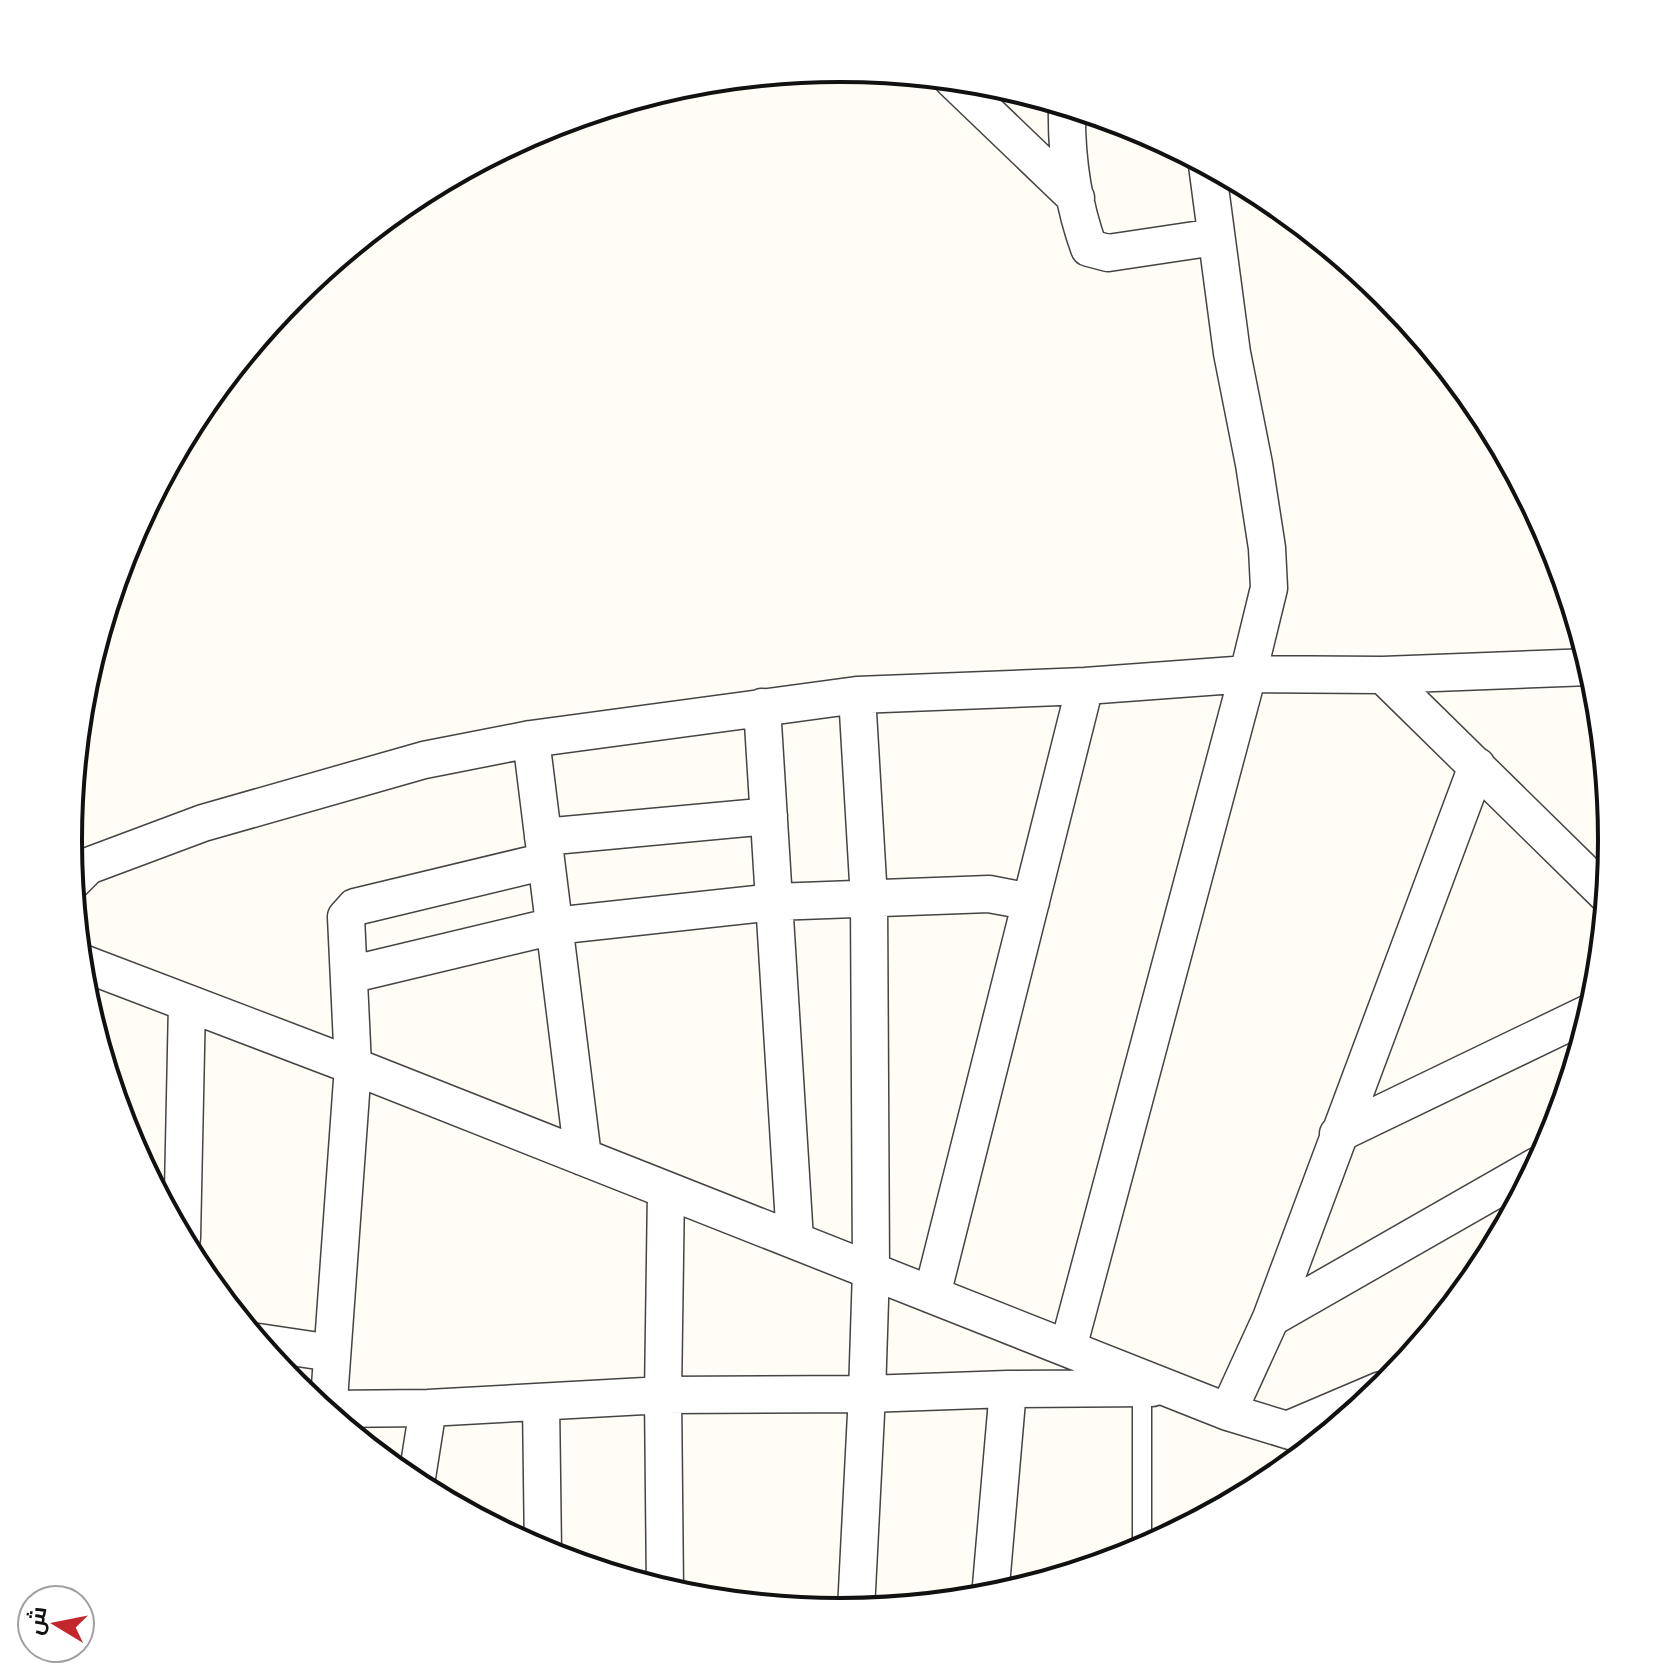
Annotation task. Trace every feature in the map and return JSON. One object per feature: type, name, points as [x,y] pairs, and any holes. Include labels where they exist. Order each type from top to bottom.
[{"type":"street","points":[[967,93],[1076,198]]},
{"type":"street","points":[[1067,117],[1066,133],[1076,198],[1089,248],[1108,253],[1215,237]]},
{"type":"street","points":[[1068,1348],[1269,588],[1267,548],[1232,353],[1208,178]]},
{"type":"street","points":[[83,871],[88,866],[203,823],[424,760],[531,739],[762,707],[857,695],[1085,686],[1248,674],[1579,675]]},
{"type":"street","points":[[1383,675],[1596,884]]},
{"type":"street","points":[[932,1295],[1085,686]]},
{"type":"street","points":[[857,695],[869,899],[871,1270],[857,1597]]},
{"type":"street","points":[[762,707],[795,1240]]},
{"type":"street","points":[[531,739],[583,1157]]},
{"type":"street","points":[[1228,1412],[1271,1318],[1477,766]]},
{"type":"street","points":[[329,1399],[353,1066],[346,917],[355,907],[545,849],[769,816]]},
{"type":"street","points":[[349,975],[554,926],[774,902],[989,894],[1031,902]]},
{"type":"street","points":[[93,967],[353,1066],[1068,1348],[1156,1388],[1303,1435],[1323,1423]]},
{"type":"street","points":[[182,1216],[187,1003]]},
{"type":"street","points":[[1338,1134],[1576,1019]]},
{"type":"street","points":[[1271,1318],[1519,1176]]},
{"type":"street","points":[[665,1577],[666,1190]]},
{"type":"street","points":[[274,1344],[332,1353]]},
{"type":"street","points":[[342,1411],[663,1395],[1156,1388]]},
{"type":"street","points":[[991,1582],[1008,1389]]},
{"type":"street","points":[[541,1402],[543,1537]]},
{"type":"street","points":[[418,1469],[428,1408]]},
{"type":"lane","points":[[1143,1534],[1156,1388]]}]
